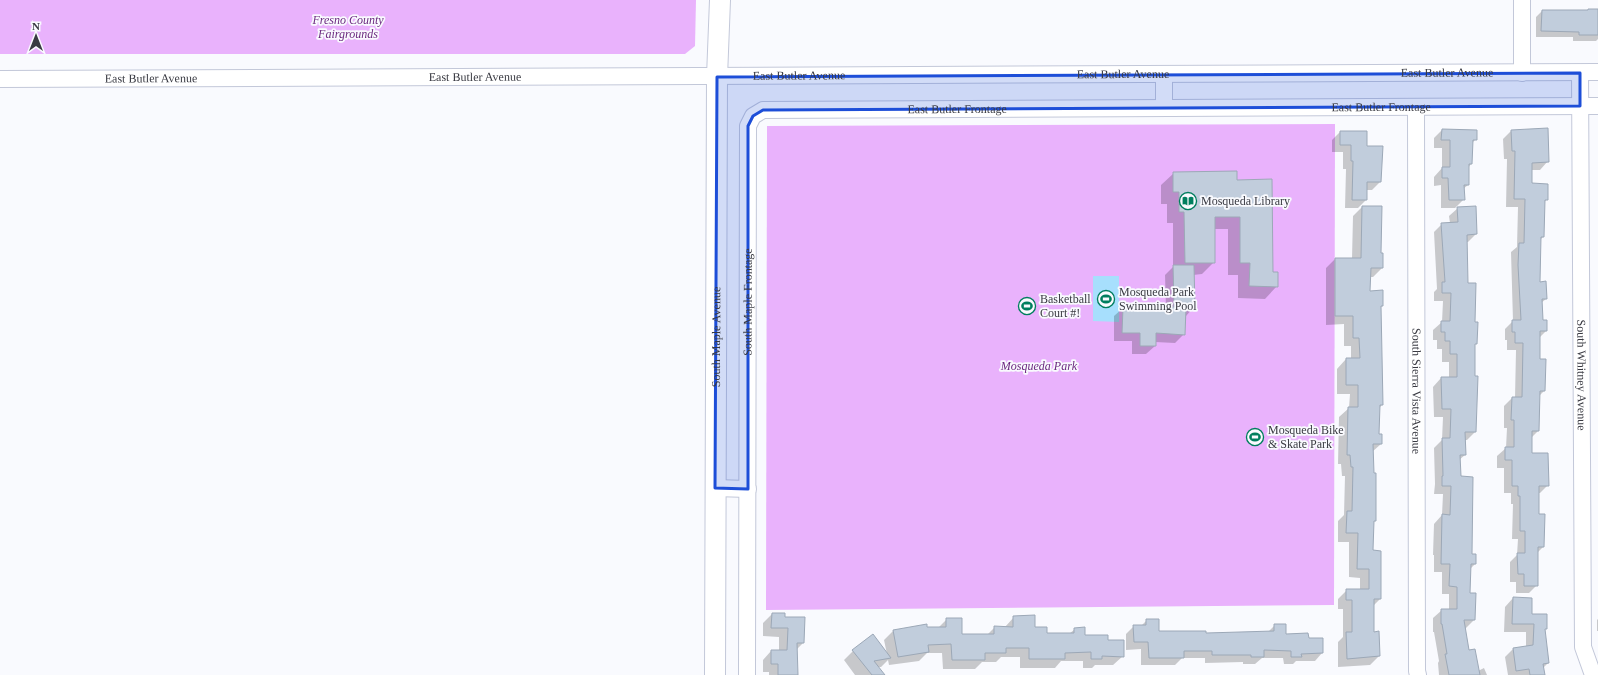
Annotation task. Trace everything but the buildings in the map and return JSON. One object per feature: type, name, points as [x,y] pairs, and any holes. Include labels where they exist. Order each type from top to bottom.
[{"type":"main road","name":"South Maple Avenue","points":[[715,675],[717,76],[720,0]]},
{"type":"street","points":[[1522,0],[1522,73]]},
{"type":"street","name":"East Butler Avenue","points":[[0,79],[1598,72]]},
{"type":"street","name":"South Whitney Avenue","points":[[1580,73],[1582,647],[1593,675]]},
{"type":"street","points":[[1164,75],[1164,108]]},
{"type":"street","name":"East Butler Frontage","points":[[753,116],[763,110],[1598,106]]},
{"type":"street","name":"South Sierra Vista Avenue","points":[[1414,674],[1416,107]]},
{"type":"street","name":"South Maple Frontage","points":[[747,675],[748,126],[753,116]]},
{"type":"street","points":[[716,488],[748,490]]},
{"type":"highlighted area","points":[[1580,73],[1580,106],[763,110],[753,116],[748,126],[748,489],[715,488],[717,77]]},
{"type":"green space","name":"Fresno County Fairgrounds","points":[[0,0],[696,0],[695,46],[685,54],[0,54]]},
{"type":"green space","name":"Mosqueda Park","points":[[1335,124],[1334,605],[766,610],[767,126]]},
{"type":"water","name":"Mosqueda Park Swimming Pool","points":[[1093,276],[1119,276],[1119,322],[1093,321]]},
{"type":"place","name":"Mosqueda Library","points":[[1188,201]]},
{"type":"place","name":"Mosqueda Park Swimming Pool","points":[[1106,299]]},
{"type":"place","name":"Basketball Court #!","points":[[1027,306]]},
{"type":"place","name":"Mosqueda Bike & Skate Park","points":[[1255,437]]}]
